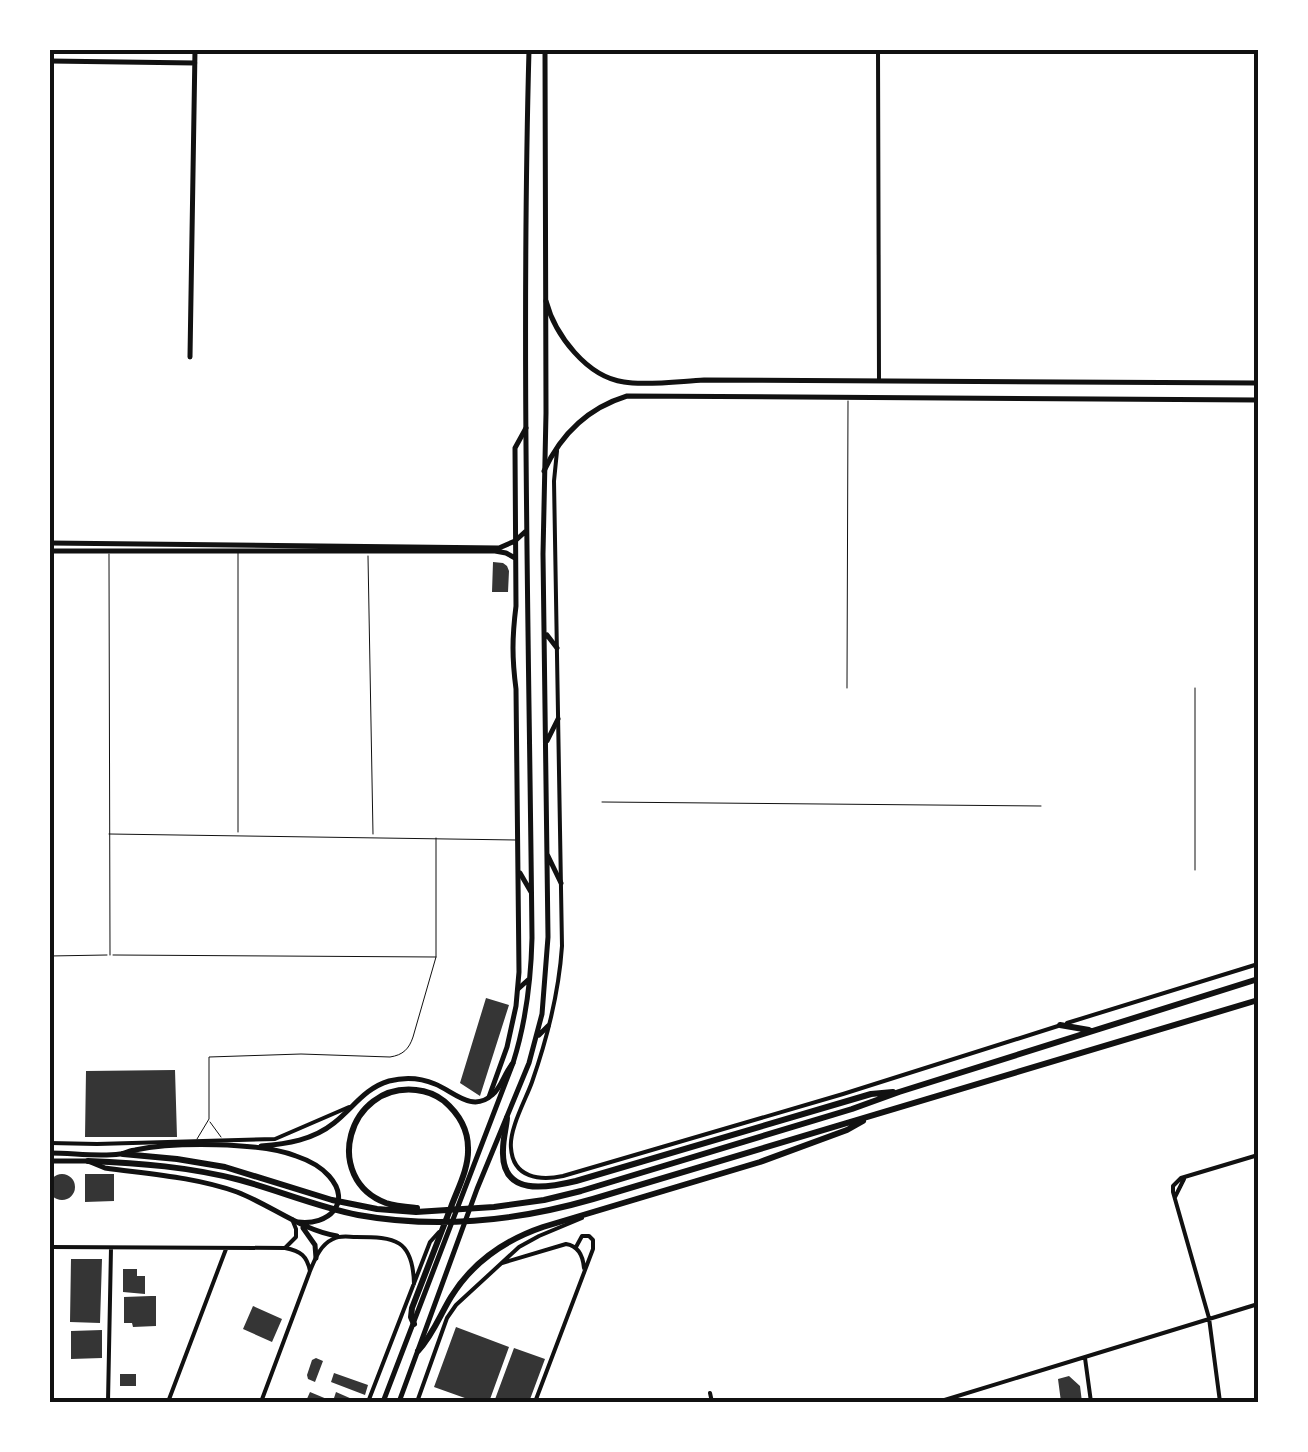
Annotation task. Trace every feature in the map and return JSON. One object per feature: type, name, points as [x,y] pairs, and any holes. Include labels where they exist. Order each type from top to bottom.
[{"type":"highway","points":[[359,1211],[525,1204],[594,1188],[1258,979]]},
{"type":"highway","points":[[88,1161],[176,1167],[359,1211],[426,1222],[511,1217],[594,1199],[1258,1000]]},
{"type":"highway","points":[[1060,1026],[1095,1030]]},
{"type":"highway","points":[[414,1324],[410,1317],[412,1308],[467,1160],[468,1148],[462,1122],[436,1095],[408,1090],[385,1094],[366,1107],[352,1129],[349,1157],[354,1173],[380,1200],[428,1210]]},
{"type":"highway","points":[[507,1118],[505,1167],[522,1184],[539,1188],[576,1181],[870,1094],[900,1092]]},
{"type":"highway","points":[[418,1350],[457,1288],[482,1260],[526,1233],[760,1162],[866,1119]]},
{"type":"highway","points":[[123,1154],[209,1164],[250,1174],[295,1193]]},
{"type":"main road","points":[[190,357],[195,50]]},
{"type":"main road","points":[[383,1402],[513,1063],[531,978],[526,531],[529,50]]},
{"type":"main road","points":[[399,1402],[537,1037],[542,1014],[548,948],[543,554],[545,50]]},
{"type":"main road","points":[[50,61],[195,63]]},
{"type":"main road","points":[[546,300],[553,325],[573,350],[592,368],[623,382],[1258,383]]},
{"type":"main road","points":[[544,471],[558,445],[574,427],[591,413],[628,396],[1258,400]]},
{"type":"main road","points":[[488,1098],[507,1046],[518,990],[520,840],[512,628],[516,606],[515,448],[526,428]]},
{"type":"main road","points":[[50,543],[499,548],[526,531]]},
{"type":"main road","points":[[50,550],[495,551],[516,558]]},
{"type":"main road","points":[[546,632],[557,648]]},
{"type":"main road","points":[[546,743],[558,719]]},
{"type":"main road","points":[[546,852],[561,883]]},
{"type":"main road","points":[[520,873],[532,894]]},
{"type":"main road","points":[[518,990],[531,978]]},
{"type":"main road","points":[[537,1037],[548,1026]]},
{"type":"main road","points":[[252,1147],[317,1134],[334,1124],[369,1090],[408,1078],[434,1083],[468,1102],[488,1098],[513,1063]]},
{"type":"main road","points":[[50,1153],[123,1154],[159,1148],[232,1146],[285,1152],[320,1169],[334,1184],[338,1200],[333,1212],[315,1223],[295,1220]]},
{"type":"main road","points":[[50,1161],[88,1161],[105,1168],[216,1186],[251,1198],[315,1231],[337,1236]]},
{"type":"main road","points":[[295,1220],[312,1240],[316,1258]]},
{"type":"street","points":[[878,50],[879,381]]},
{"type":"street","points":[[558,445],[554,481],[561,964],[534,1078],[510,1146],[513,1157],[529,1176],[542,1180],[586,1170],[1258,964]]},
{"type":"street","points":[[50,1143],[279,1138],[354,1105]]},
{"type":"street","points":[[1220,1402],[1209,1318],[1175,1197],[1186,1176],[1258,1154]]},
{"type":"street","points":[[418,1402],[448,1318],[462,1299],[533,1239],[586,1214]]},
{"type":"street","points":[[285,1248],[296,1237],[295,1220]]},
{"type":"street","points":[[368,1402],[432,1240],[442,1230]]},
{"type":"street","points":[[261,1402],[316,1258],[337,1236],[385,1236],[396,1241],[412,1263],[414,1284]]},
{"type":"street","points":[[536,1402],[594,1244],[592,1238],[580,1238],[576,1247]]},
{"type":"street","points":[[500,1264],[560,1245],[576,1247]]},
{"type":"street","points":[[50,1247],[285,1248],[304,1254],[310,1272]]},
{"type":"street","points":[[576,1247],[584,1262],[584,1273]]},
{"type":"street","points":[[108,1402],[111,1248]]},
{"type":"street","points":[[168,1402],[226,1250]]},
{"type":"street","points":[[938,1402],[1258,1304]]},
{"type":"street","points":[[1085,1358],[1091,1402]]},
{"type":"street","points":[[710,1393],[712,1402]]},
{"type":"lane","points":[[847,688],[848,397]]},
{"type":"lane","points":[[109,551],[110,956]]},
{"type":"lane","points":[[238,551],[238,835]]},
{"type":"lane","points":[[368,551],[372,838]]},
{"type":"lane","points":[[1194,688],[1195,870]]},
{"type":"lane","points":[[602,802],[1042,806]]},
{"type":"lane","points":[[110,834],[520,840]]},
{"type":"lane","points":[[232,1146],[213,1129],[209,1119],[210,1056],[390,1056],[403,1053],[414,1037],[436,957],[436,838]]},
{"type":"lane","points":[[50,956],[436,957]]},
{"type":"lane","points":[[196,1140],[209,1119]]},
{"type":"building","points":[[493,562],[507,566],[508,592],[492,592]]},
{"type":"building","points":[[486,998],[509,1005],[480,1096],[460,1083]]},
{"type":"building","points":[[175,1070],[177,1137],[85,1137],[86,1071]]},
{"type":"building","points":[[62,1174],[71,1178],[75,1187],[71,1196],[62,1200],[53,1196],[49,1187],[53,1178]]},
{"type":"building","points":[[85,1174],[114,1174],[114,1201],[85,1202]]},
{"type":"building","points":[[71,1259],[102,1259],[100,1323],[70,1322]]},
{"type":"building","points":[[123,1269],[137,1269],[137,1276],[145,1276],[145,1294],[123,1292]]},
{"type":"building","points":[[156,1296],[156,1326],[133,1327],[132,1323],[124,1323],[124,1297]]},
{"type":"building","points":[[253,1306],[282,1319],[272,1342],[243,1329]]},
{"type":"building","points":[[456,1327],[509,1347],[489,1402],[476,1402],[434,1387]]},
{"type":"building","points":[[102,1330],[102,1358],[71,1359],[71,1331]]},
{"type":"building","points":[[514,1348],[545,1359],[529,1402],[494,1402]]},
{"type":"building","points":[[316,1358],[323,1361],[315,1382],[307,1375]]},
{"type":"building","points":[[334,1373],[368,1385],[365,1395],[331,1382]]},
{"type":"building","points":[[120,1374],[136,1374],[136,1386],[120,1386]]},
{"type":"building","points":[[1069,1376],[1080,1386],[1082,1402],[1061,1402],[1058,1379]]},
{"type":"building","points":[[310,1392],[334,1402],[306,1401]]},
{"type":"building","points":[[336,1392],[352,1399],[351,1402],[333,1401]]}]
